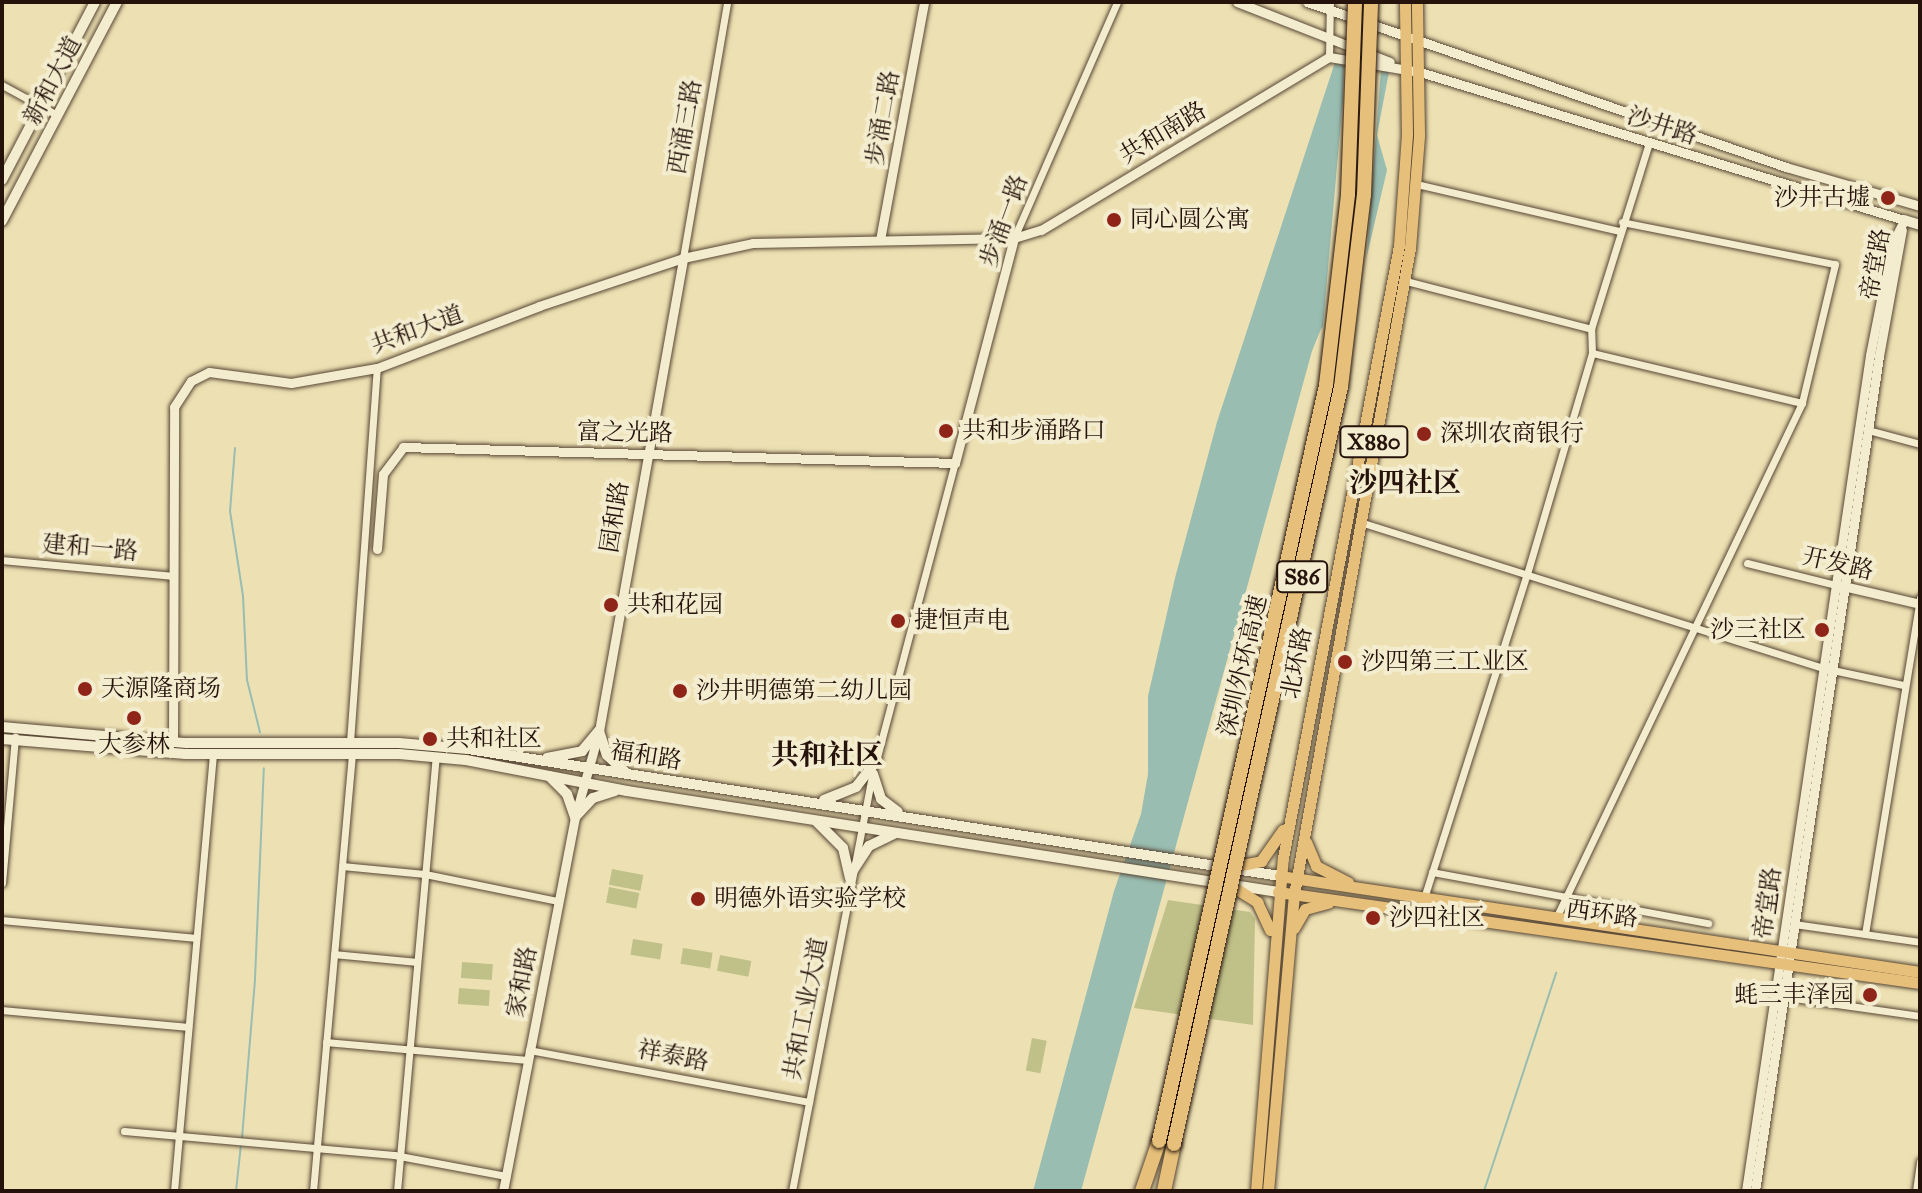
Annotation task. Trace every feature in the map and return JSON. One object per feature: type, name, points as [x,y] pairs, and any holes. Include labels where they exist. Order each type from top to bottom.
[{"type":"highway","name":"深圳外环高速","points":[[1145,1191],[1159,1141],[1326,385],[1348,194],[1355,2]]},
{"type":"highway","name":"深圳外环高速","points":[[1166,1191],[1341,387],[1364,195],[1371,2]]},
{"type":"main road","name":"新和大道","points":[[2,180],[95,2]]},
{"type":"main road","name":"新和大道","points":[[2,221],[117,2]]},
{"type":"main road","name":"北环路","points":[[1268,1191],[1287,943],[1294,894],[1406,281],[1416,184],[1409,69],[1403,36],[1405,2]]},
{"type":"main road","name":"北环路","points":[[1256,1191],[1280,876],[1396,268],[1409,69],[1420,42],[1417,2]]},
{"type":"main road","points":[[1904,220],[1920,225]]},
{"type":"main road","name":"福和路","points":[[2,727],[15,734],[213,755],[438,746],[1099,844],[1280,876]]},
{"type":"main road","points":[[539,759],[582,751],[599,731]]},
{"type":"main road","points":[[599,731],[607,755],[629,775]]},
{"type":"main road","name":"福和路","points":[[2,739],[15,734],[351,748],[436,757],[543,773],[627,791],[1096,861],[1278,892]]},
{"type":"main road","points":[[810,801],[849,792],[877,760]]},
{"type":"main road","points":[[543,773],[562,787],[575,817],[593,798],[627,791]]},
{"type":"main road","points":[[873,774],[881,799],[908,815]]},
{"type":"main road","points":[[1231,867],[1249,866],[1266,857],[1291,811]]},
{"type":"main road","points":[[807,818],[839,841],[850,878]]},
{"type":"main road","points":[[1304,832],[1316,866],[1363,889]]},
{"type":"main road","points":[[850,878],[869,846],[904,833]]},
{"type":"main road","name":"西环路","points":[[1280,876],[1556,918],[1920,983]]},
{"type":"main road","points":[[1227,883],[1261,906],[1273,940]]},
{"type":"main road","name":"西环路","points":[[1278,892],[1920,972]]},
{"type":"main road","points":[[1287,943],[1305,909],[1348,901]]},
{"type":"street","name":"西涌三路","points":[[683,258],[727,2]]},
{"type":"street","name":"步涌二路","points":[[880,240],[924,2]]},
{"type":"street","name":"步涌一路","points":[[955,463],[1014,238],[1117,2]]},
{"type":"street","points":[[1237,2],[1409,69]]},
{"type":"street","points":[[1307,2],[1786,167],[1920,206]]},
{"type":"street","points":[[1330,8],[1329,57],[1409,69]]},
{"type":"street","name":"共和南路","points":[[1014,238],[1041,230],[1329,57]]},
{"type":"street","name":"沙井路","points":[[1409,69],[1649,143],[1837,195],[1904,220]]},
{"type":"street","points":[[2,85],[57,115]]},
{"type":"street","points":[[1424,898],[1527,574],[1592,353],[1591,329],[1649,143]]},
{"type":"street","points":[[1416,184],[1620,231]]},
{"type":"street","name":"帝堂路","points":[[1840,586],[1904,220]]},
{"type":"street","name":"帝堂路","points":[[1746,1191],[1785,957],[1873,341],[1892,244],[1904,220]]},
{"type":"street","points":[[1556,918],[1562,899],[1696,628],[1802,403],[1835,264],[1622,222]]},
{"type":"street","name":"共和大道","points":[[173,742],[174,407],[191,381],[224,371],[291,383],[377,368],[683,258],[753,243],[1014,238]]},
{"type":"street","name":"园和路","points":[[585,783],[599,731],[683,258]]},
{"type":"street","points":[[1406,281],[1591,329]]},
{"type":"street","points":[[1592,353],[1802,403]]},
{"type":"street","points":[[313,1191],[342,866],[377,368]]},
{"type":"street","points":[[1868,430],[1920,444]]},
{"type":"street","name":"富之光路","points":[[377,549],[383,474],[403,447],[955,463]]},
{"type":"street","name":"共和工业大道","points":[[792,1191],[865,809],[955,463]]},
{"type":"street","points":[[1360,522],[1827,669],[1903,685]]},
{"type":"street","name":"建和一路","points":[[2,560],[173,576]]},
{"type":"street","name":"开发路","points":[[1747,563],[1919,601]]},
{"type":"street","points":[[1865,934],[1919,601]]},
{"type":"street","name":"帝堂路","points":[[1785,957],[1794,924],[1827,669]]},
{"type":"street","points":[[2,883],[15,734]]},
{"type":"street","points":[[174,1191],[213,755]]},
{"type":"street","points":[[397,1191],[436,757]]},
{"type":"street","name":"家和路","points":[[503,1191],[558,901],[585,783]]},
{"type":"street","points":[[342,866],[425,874],[558,901]]},
{"type":"street","points":[[1432,872],[1562,899],[1708,923]]},
{"type":"street","points":[[2,920],[196,938]]},
{"type":"street","points":[[1794,924],[1920,942]]},
{"type":"street","points":[[334,954],[417,962]]},
{"type":"street","points":[[1779,996],[1920,1016]]},
{"type":"street","name":"帝堂路","points":[[1755,1191],[1779,996]]},
{"type":"street","points":[[2,1010],[188,1027]]},
{"type":"street","name":"祥泰路","points":[[326,1042],[409,1050],[528,1055],[809,1102]]},
{"type":"street","points":[[124,1131],[400,1156],[506,1176]]},
{"type":"street","points":[[1916,1191],[1920,1161]]},
{"type":"green space","points":[[612,869],[643,875],[640,891],[609,885]]},
{"type":"green space","points":[[609,887],[639,893],[636,909],[606,903]]},
{"type":"green space","points":[[1168,900],[1250,912],[1255,919],[1253,1025],[1134,1008]]},
{"type":"green space","points":[[633,939],[663,944],[660,959],[630,955]]},
{"type":"green space","points":[[683,948],[713,953],[710,968],[680,964]]},
{"type":"green space","points":[[720,955],[751,961],[748,977],[717,971]]},
{"type":"green space","points":[[462,962],[493,964],[492,980],[461,978]]},
{"type":"green space","points":[[459,988],[490,990],[489,1006],[458,1004]]},
{"type":"green space","points":[[1032,1038],[1047,1041],[1040,1073],[1026,1070]]},
{"type":"water","points":[[1336,2],[1384,2],[1389,72],[1377,135],[1387,170],[1362,277],[1321,329],[1312,351],[1081,1191],[1033,1191],[1114,891],[1141,814],[1148,774],[1148,696],[1175,578],[1217,422],[1338,53]]},
{"type":"pier","points":[[1332,2],[1381,2],[1389,9],[1393,72],[1381,69],[1365,279],[1322,337],[1343,98],[1344,56],[1334,52]]},
{"type":"waterway","points":[[235,448],[230,511],[243,596],[247,680],[260,732]]},
{"type":"waterway","points":[[242,1138],[255,979],[264,768]]},
{"type":"waterway","points":[[1484,1191],[1556,973]]},
{"type":"waterway","points":[[236,1191],[241,1144]]},
{"type":"place","name":"沙井古墟","points":[[1888,198]]},
{"type":"place","name":"同心圆公寓","points":[[1114,220]]},
{"type":"place","name":"共和步涌路口","points":[[946,431]]},
{"type":"place","name":"深圳农商银行","points":[[1424,434]]},
{"type":"place","name":"共和花园","points":[[611,605]]},
{"type":"place","name":"捷恒声电","points":[[898,621]]},
{"type":"place","name":"沙三社区","points":[[1822,630]]},
{"type":"place","name":"沙四第三工业区","points":[[1345,662]]},
{"type":"place","name":"天源隆商场","points":[[85,689]]},
{"type":"place","name":"沙井明德第二幼儿园","points":[[680,691]]},
{"type":"place","name":"大参林","points":[[134,718]]},
{"type":"place","name":"共和社区","points":[[430,739]]},
{"type":"place","name":"明德外语实验学校","points":[[698,899]]},
{"type":"place","name":"沙四社区","points":[[1373,918]]},
{"type":"place","name":"蚝三丰泽园","points":[[1870,995]]},
{"type":"district","name":"沙四社区","points":[[1405,483]]},
{"type":"district","name":"共和社区","points":[[827,755]]}]
